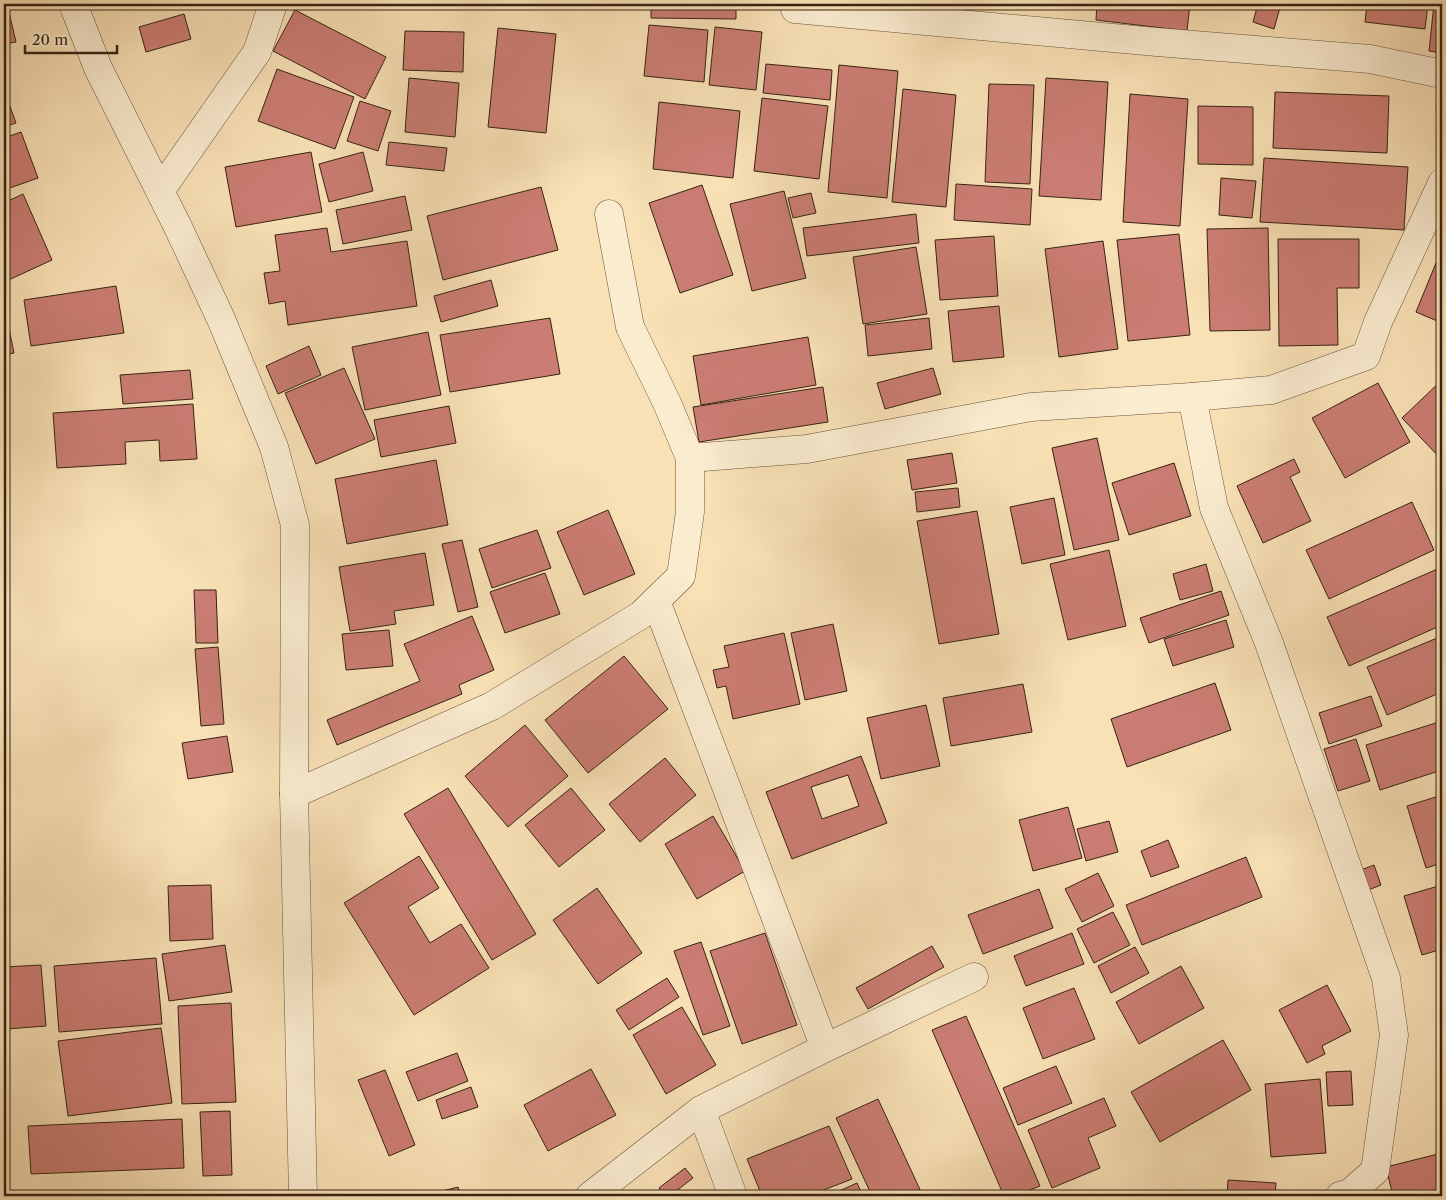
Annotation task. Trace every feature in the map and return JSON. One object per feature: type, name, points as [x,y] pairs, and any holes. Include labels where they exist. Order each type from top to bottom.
[{"type":"street","points":[[73,4],[98,68],[221,318],[274,447],[295,525],[294,794],[303,1196]]},
{"type":"street","points":[[160,191],[257,52],[273,4]]},
{"type":"street","points":[[795,9],[1157,42],[1370,59],[1442,74]]},
{"type":"street","points":[[690,458],[807,449],[1031,407],[1271,390],[1366,356],[1378,322],[1442,183]]},
{"type":"street","points":[[294,794],[492,706],[642,615],[681,576],[690,512],[690,458],[667,403],[630,327],[609,214]]},
{"type":"street","points":[[1192,397],[1214,508],[1269,643],[1386,978],[1394,1035],[1375,1171],[1350,1193],[1340,1196]]},
{"type":"street","points":[[656,601],[825,1048]]},
{"type":"street","points":[[590,1196],[701,1110],[974,977]]},
{"type":"street","points":[[701,1110],[733,1196]]},
{"type":"building","points":[[4,4],[7,4],[16,42],[4,44]]},
{"type":"building","points":[[651,4],[736,4],[736,19],[651,18]]},
{"type":"building","points":[[1097,4],[1190,4],[1187,31],[1096,20]]},
{"type":"building","points":[[1258,4],[1281,4],[1274,29],[1253,22]]},
{"type":"building","points":[[1367,4],[1428,4],[1425,29],[1365,22]]},
{"type":"building","points":[[1434,4],[1442,4],[1442,53],[1429,51]]},
{"type":"building","points":[[295,10],[386,57],[365,99],[273,51]]},
{"type":"building","points":[[184,14],[191,39],[146,52],[139,27]]},
{"type":"building","points":[[649,25],[708,30],[704,82],[644,76]]},
{"type":"building","points":[[715,27],[762,32],[756,90],[709,85]]},
{"type":"building","points":[[498,28],[556,34],[546,133],[488,127]]},
{"type":"building","points":[[405,31],[464,32],[463,72],[403,70]]},
{"type":"building","points":[[766,64],[832,70],[830,100],[763,93]]},
{"type":"building","points":[[839,65],[898,71],[887,198],[828,192]]},
{"type":"building","points":[[277,69],[354,97],[335,149],[258,121]]},
{"type":"building","points":[[409,78],[459,83],[455,137],[405,132]]},
{"type":"building","points":[[1046,78],[1108,82],[1101,200],[1039,196]]},
{"type":"building","points":[[989,84],[1034,85],[1030,184],[985,182]]},
{"type":"building","points":[[903,89],[956,95],[946,207],[892,202]]},
{"type":"building","points":[[4,90],[16,123],[4,127]]},
{"type":"building","points":[[1275,92],[1389,96],[1387,153],[1273,148]]},
{"type":"building","points":[[1130,94],[1188,99],[1180,226],[1123,222]]},
{"type":"building","points":[[762,98],[828,106],[819,179],[754,171]]},
{"type":"building","points":[[360,101],[391,111],[378,151],[347,141]]},
{"type":"building","points":[[659,102],[740,111],[733,178],[653,169]]},
{"type":"building","points":[[1198,106],[1253,107],[1253,165],[1198,164]]},
{"type":"building","points":[[21,132],[38,178],[4,190],[4,138]]},
{"type":"building","points":[[389,142],[447,148],[444,171],[386,165]]},
{"type":"building","points":[[311,152],[322,212],[236,227],[225,167]]},
{"type":"building","points":[[363,152],[373,191],[329,202],[319,164]]},
{"type":"building","points":[[1264,158],[1408,167],[1404,230],[1260,222]]},
{"type":"building","points":[[1221,178],[1256,181],[1252,218],[1219,215]]},
{"type":"building","points":[[956,184],[1032,189],[1030,225],[954,220]]},
{"type":"building","points":[[702,185],[733,275],[680,293],[649,203]]},
{"type":"building","points":[[541,187],[558,250],[443,280],[427,216]]},
{"type":"building","points":[[784,191],[806,278],[752,291],[730,204]]},
{"type":"building","points":[[811,193],[816,213],[793,218],[788,198]]},
{"type":"building","points":[[23,194],[52,260],[4,282],[4,203]]},
{"type":"building","points":[[405,196],[412,230],[343,244],[336,210]]},
{"type":"building","points":[[916,214],[919,243],[807,256],[803,228]]},
{"type":"building","points":[[327,228],[331,252],[407,241],[417,306],[288,325],[285,301],[269,304],[264,273],[280,271],[275,235]]},
{"type":"building","points":[[1268,228],[1270,330],[1210,331],[1207,229]]},
{"type":"building","points":[[1179,234],[1190,335],[1128,341],[1117,240]]},
{"type":"building","points":[[994,236],[998,296],[940,300],[935,240]]},
{"type":"building","points":[[1278,239],[1359,239],[1359,288],[1337,288],[1338,345],[1279,346]]},
{"type":"building","points":[[1103,241],[1118,349],[1059,357],[1045,249]]},
{"type":"building","points":[[916,247],[927,314],[863,324],[853,257]]},
{"type":"building","points":[[1436,263],[1442,266],[1442,323],[1416,312]]},
{"type":"building","points":[[491,280],[498,306],[441,322],[434,296]]},
{"type":"building","points":[[116,286],[124,333],[31,346],[24,300]]},
{"type":"building","points":[[4,304],[14,353],[4,355]]},
{"type":"building","points":[[999,306],[1004,357],[953,362],[948,311]]},
{"type":"building","points":[[550,318],[560,374],[450,392],[440,335]]},
{"type":"building","points":[[929,318],[932,349],[868,356],[865,325]]},
{"type":"building","points":[[428,332],[441,395],[365,410],[352,347]]},
{"type":"building","points":[[808,337],[816,385],[701,405],[693,356]]},
{"type":"building","points":[[309,346],[321,375],[278,394],[266,366]]},
{"type":"building","points":[[344,368],[375,439],[316,464],[285,393]]},
{"type":"building","points":[[933,368],[941,394],[885,409],[877,383]]},
{"type":"building","points":[[190,370],[193,399],[123,404],[120,375]]},
{"type":"building","points":[[1442,380],[1442,460],[1402,418]]},
{"type":"building","points":[[1378,383],[1410,442],[1345,478],[1312,418]]},
{"type":"building","points":[[823,387],[828,422],[699,442],[693,407]]},
{"type":"building","points":[[193,404],[197,459],[160,461],[159,440],[125,442],[126,464],[57,468],[53,413]]},
{"type":"building","points":[[449,406],[456,443],[381,457],[374,420]]},
{"type":"building","points":[[1097,438],[1119,540],[1074,550],[1052,448]]},
{"type":"building","points":[[952,453],[957,483],[912,490],[907,460]]},
{"type":"building","points":[[1294,459],[1300,472],[1290,477],[1311,521],[1263,543],[1237,486]]},
{"type":"building","points":[[436,460],[448,525],[347,544],[335,479]]},
{"type":"building","points":[[1174,463],[1191,516],[1129,535],[1112,483]]},
{"type":"building","points":[[958,488],[960,507],[917,512],[915,492]]},
{"type":"building","points":[[1054,498],[1065,555],[1022,564],[1010,507]]},
{"type":"building","points":[[1412,502],[1434,550],[1329,599],[1306,550]]},
{"type":"building","points":[[608,510],[635,574],[584,595],[557,532]]},
{"type":"building","points":[[977,511],[999,634],[939,644],[917,521]]},
{"type":"building","points":[[537,530],[551,568],[492,588],[479,549]]},
{"type":"building","points":[[462,540],[478,607],[458,612],[442,544]]},
{"type":"building","points":[[1109,550],[1126,626],[1068,640],[1050,564]]},
{"type":"building","points":[[425,553],[434,605],[394,611],[396,624],[350,631],[339,567]]},
{"type":"building","points":[[1206,564],[1213,591],[1180,600],[1173,574]]},
{"type":"building","points":[[1442,567],[1442,625],[1349,666],[1327,617]]},
{"type":"building","points":[[545,573],[560,614],[505,633],[490,592]]},
{"type":"building","points":[[194,590],[216,590],[218,643],[196,643]]},
{"type":"building","points":[[1221,591],[1229,615],[1149,643],[1140,618]]},
{"type":"building","points":[[472,616],[494,670],[459,685],[462,694],[337,745],[327,720],[420,681],[404,644]]},
{"type":"building","points":[[1226,620],[1234,647],[1173,666],[1164,639]]},
{"type":"building","points":[[833,624],[847,691],[805,700],[791,633]]},
{"type":"building","points":[[389,630],[393,666],[346,670],[342,634]]},
{"type":"building","points":[[784,633],[800,704],[733,719],[726,686],[717,688],[713,670],[729,667],[724,646]]},
{"type":"building","points":[[1442,636],[1442,692],[1387,715],[1367,667]]},
{"type":"building","points":[[218,647],[224,724],[201,726],[195,649]]},
{"type":"building","points":[[624,656],[668,709],[588,773],[545,720]]},
{"type":"building","points":[[1215,683],[1231,730],[1127,767],[1111,719]]},
{"type":"building","points":[[1023,684],[1032,732],[951,746],[943,698]]},
{"type":"building","points":[[1371,696],[1382,726],[1329,744],[1319,713]]},
{"type":"building","points":[[926,705],[940,766],[881,779],[867,718]]},
{"type":"building","points":[[1442,721],[1442,770],[1380,790],[1366,745]]},
{"type":"building","points":[[525,725],[568,776],[508,827],[465,776]]},
{"type":"building","points":[[227,736],[233,772],[188,779],[182,743]]},
{"type":"building","points":[[1356,739],[1370,781],[1338,791],[1324,749]]},
{"type":"building","points":[[861,756],[887,823],[792,859],[766,792]],"holes":[[[848,775],[859,806],[822,819],[811,787]]]},
{"type":"building","points":[[665,758],[696,795],[640,842],[609,804]]},
{"type":"building","points":[[448,788],[536,934],[492,960],[404,814]]},
{"type":"building","points":[[571,788],[605,830],[559,867],[525,825]]},
{"type":"building","points":[[1442,795],[1442,863],[1426,868],[1407,806]]},
{"type":"building","points":[[1068,807],[1082,858],[1033,871],[1019,820]]},
{"type":"building","points":[[713,816],[745,871],[697,899],[665,844]]},
{"type":"building","points":[[1109,821],[1118,852],[1086,861],[1077,829]]},
{"type":"building","points":[[1168,840],[1179,867],[1151,877],[1141,851]]},
{"type":"building","points":[[419,856],[439,888],[408,907],[430,943],[461,924],[489,968],[414,1015],[344,903]]},
{"type":"building","points":[[1246,857],[1262,897],[1142,945],[1126,905]]},
{"type":"building","points":[[1374,865],[1381,885],[1358,894],[1350,874]]},
{"type":"building","points":[[1098,873],[1114,906],[1082,922],[1065,889]]},
{"type":"building","points":[[211,885],[213,939],[170,941],[168,886]]},
{"type":"building","points":[[1442,885],[1442,949],[1422,955],[1404,896]]},
{"type":"building","points":[[597,888],[642,953],[598,984],[553,920]]},
{"type":"building","points":[[1039,889],[1053,928],[983,954],[968,915]]},
{"type":"building","points":[[1113,912],[1130,945],[1094,963],[1077,929]]},
{"type":"building","points":[[765,933],[797,1025],[742,1044],[710,951]]},
{"type":"building","points":[[1072,933],[1084,964],[1026,986],[1014,956]]},
{"type":"building","points":[[701,942],[730,1026],[703,1035],[674,951]]},
{"type":"building","points":[[225,945],[232,992],[169,1001],[162,954]]},
{"type":"building","points":[[932,946],[944,967],[868,1009],[856,988]]},
{"type":"building","points":[[1135,947],[1149,973],[1111,993],[1098,966]]},
{"type":"building","points":[[156,958],[162,1024],[59,1032],[54,966]]},
{"type":"building","points":[[41,965],[46,1026],[7,1029],[4,967]]},
{"type":"building","points":[[1181,966],[1204,1008],[1139,1044],[1116,1002]]},
{"type":"building","points":[[667,978],[679,997],[629,1030],[616,1010]]},
{"type":"building","points":[[1327,985],[1351,1031],[1322,1046],[1325,1054],[1307,1063],[1279,1010]]},
{"type":"building","points":[[1074,988],[1095,1039],[1043,1059],[1023,1008]]},
{"type":"building","points":[[231,1003],[236,1102],[182,1104],[178,1006]]},
{"type":"building","points":[[682,1007],[716,1065],[666,1094],[633,1035]]},
{"type":"building","points":[[966,1016],[1040,1186],[1015,1196],[1004,1196],[932,1030]]},
{"type":"building","points":[[161,1028],[172,1103],[68,1116],[58,1041]]},
{"type":"building","points":[[1223,1040],[1251,1090],[1160,1142],[1131,1092]]},
{"type":"building","points":[[457,1053],[468,1081],[418,1101],[406,1072]]},
{"type":"building","points":[[1056,1066],[1072,1103],[1018,1125],[1003,1088]]},
{"type":"building","points":[[591,1069],[616,1115],[548,1151],[524,1105]]},
{"type":"building","points":[[385,1070],[415,1145],[389,1156],[358,1080]]},
{"type":"building","points":[[1351,1071],[1353,1105],[1328,1106],[1326,1072]]},
{"type":"building","points":[[1320,1079],[1326,1153],[1271,1157],[1265,1084]]},
{"type":"building","points":[[471,1087],[478,1107],[442,1119],[436,1100]]},
{"type":"building","points":[[1104,1098],[1116,1126],[1088,1138],[1100,1168],[1052,1188],[1028,1130]]},
{"type":"building","points":[[878,1099],[923,1196],[872,1196],[836,1118]]},
{"type":"building","points":[[230,1111],[232,1175],[203,1176],[200,1112]]},
{"type":"building","points":[[182,1119],[184,1168],[31,1174],[28,1126]]},
{"type":"building","points":[[829,1126],[852,1179],[808,1196],[762,1196],[747,1159]]},
{"type":"building","points":[[1442,1153],[1442,1189],[1414,1196],[1393,1196],[1386,1167]]},
{"type":"building","points":[[685,1168],[693,1178],[670,1196],[665,1196],[659,1188]]},
{"type":"building","points":[[1228,1180],[1276,1183],[1275,1196],[1227,1196]]},
{"type":"building","points":[[857,1183],[863,1196],[828,1196]]},
{"type":"building","points":[[458,1187],[461,1196],[423,1196]]},
{"type":"building","points":[[193,1192],[193,1196],[126,1196]]}]
